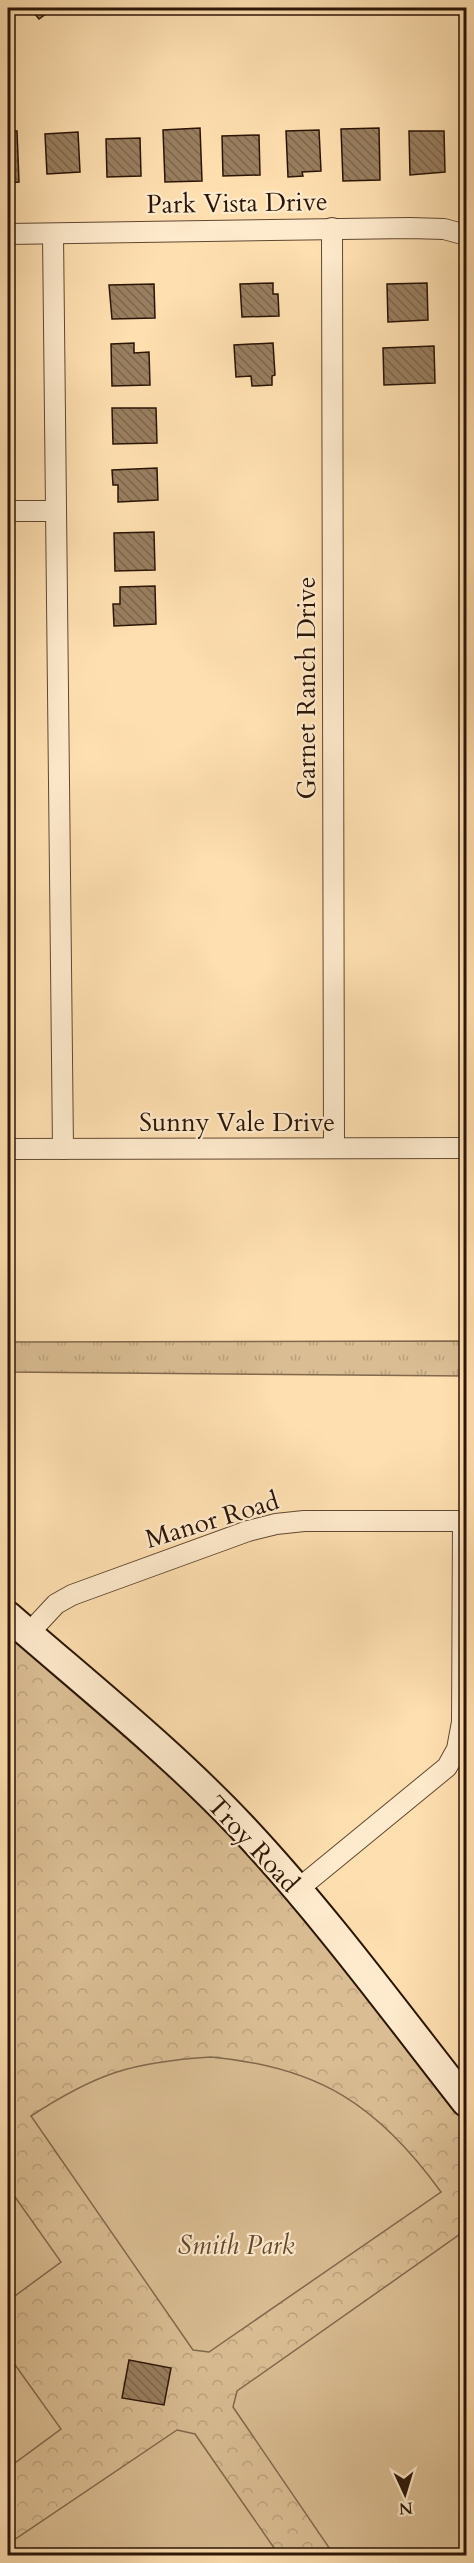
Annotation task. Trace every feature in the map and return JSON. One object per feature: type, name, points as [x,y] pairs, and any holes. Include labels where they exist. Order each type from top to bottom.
[{"type":"street","name":"Park Vista Drive","points":[[8,234],[332,228],[444,230],[466,235]]},
{"type":"street","name":"Garnet Ranch Drive","points":[[332,228],[334,1148]]},
{"type":"street","points":[[53,234],[63,1149]]},
{"type":"street","points":[[8,511],[56,511]]},
{"type":"street","name":"Sunny Vale Drive","points":[[8,1149],[466,1148]]},
{"type":"street","name":"Manor Road","points":[[28,1634],[56,1604],[72,1595],[248,1531],[304,1521],[465,1521]]},
{"type":"street","points":[[297,1890],[447,1767],[457,1749],[462,1722],[465,1521]]},
{"type":"street","name":"Troy Road","points":[[8,1616],[241,1826],[297,1890],[466,2102]]},
{"type":"green space","points":[[466,1341],[466,1376],[8,1372],[8,1342]]},
{"type":"green space","name":"Smith Park","points":[[8,1633],[252,1847],[466,2117],[466,2555],[8,2555]]},
{"type":"green space","points":[[211,2057],[284,2070],[315,2081],[343,2096],[369,2114],[394,2136],[441,2192],[209,2352],[193,2350],[31,2116],[76,2089],[116,2072],[159,2062]]},
{"type":"green space","points":[[8,2187],[61,2262],[8,2301]]},
{"type":"green space","points":[[466,2230],[466,2555],[334,2555],[233,2407],[237,2391]]},
{"type":"green space","points":[[8,2355],[61,2429],[8,2468]]},
{"type":"green space","points":[[177,2430],[195,2434],[279,2555],[8,2555],[8,2544]]},
{"type":"building","points":[[30,8],[54,8],[39,19]]},
{"type":"building","points":[[200,128],[202,181],[165,182],[163,130]]},
{"type":"building","points":[[379,128],[380,180],[343,181],[341,129]]},
{"type":"building","points":[[319,130],[321,171],[302,172],[303,176],[288,177],[286,131]]},
{"type":"building","points":[[8,131],[17,131],[19,182],[8,183]]},
{"type":"building","points":[[409,131],[444,131],[445,172],[410,175]]},
{"type":"building","points":[[78,132],[80,172],[47,174],[45,134]]},
{"type":"building","points":[[259,135],[260,175],[223,176],[222,136]]},
{"type":"building","points":[[140,138],[141,176],[107,177],[106,139]]},
{"type":"building","points":[[273,283],[273,294],[278,294],[279,316],[242,317],[240,284]]},
{"type":"building","points":[[427,283],[428,320],[388,322],[387,284]]},
{"type":"building","points":[[154,284],[155,318],[112,319],[109,285]]},
{"type":"building","points":[[134,343],[134,353],[149,352],[150,385],[112,386],[111,344]]},
{"type":"building","points":[[273,343],[275,375],[272,376],[272,385],[252,386],[251,376],[236,377],[234,345]]},
{"type":"building","points":[[434,346],[435,383],[384,385],[383,348]]},
{"type":"building","points":[[112,408],[156,408],[157,443],[113,444]]},
{"type":"building","points":[[157,468],[158,500],[118,502],[118,485],[113,485],[112,470]]},
{"type":"building","points":[[154,532],[155,570],[115,571],[114,533]]},
{"type":"building","points":[[155,586],[156,624],[114,626],[113,604],[120,604],[120,587]]},
{"type":"building","points":[[129,2360],[171,2368],[164,2405],[122,2398]]}]
